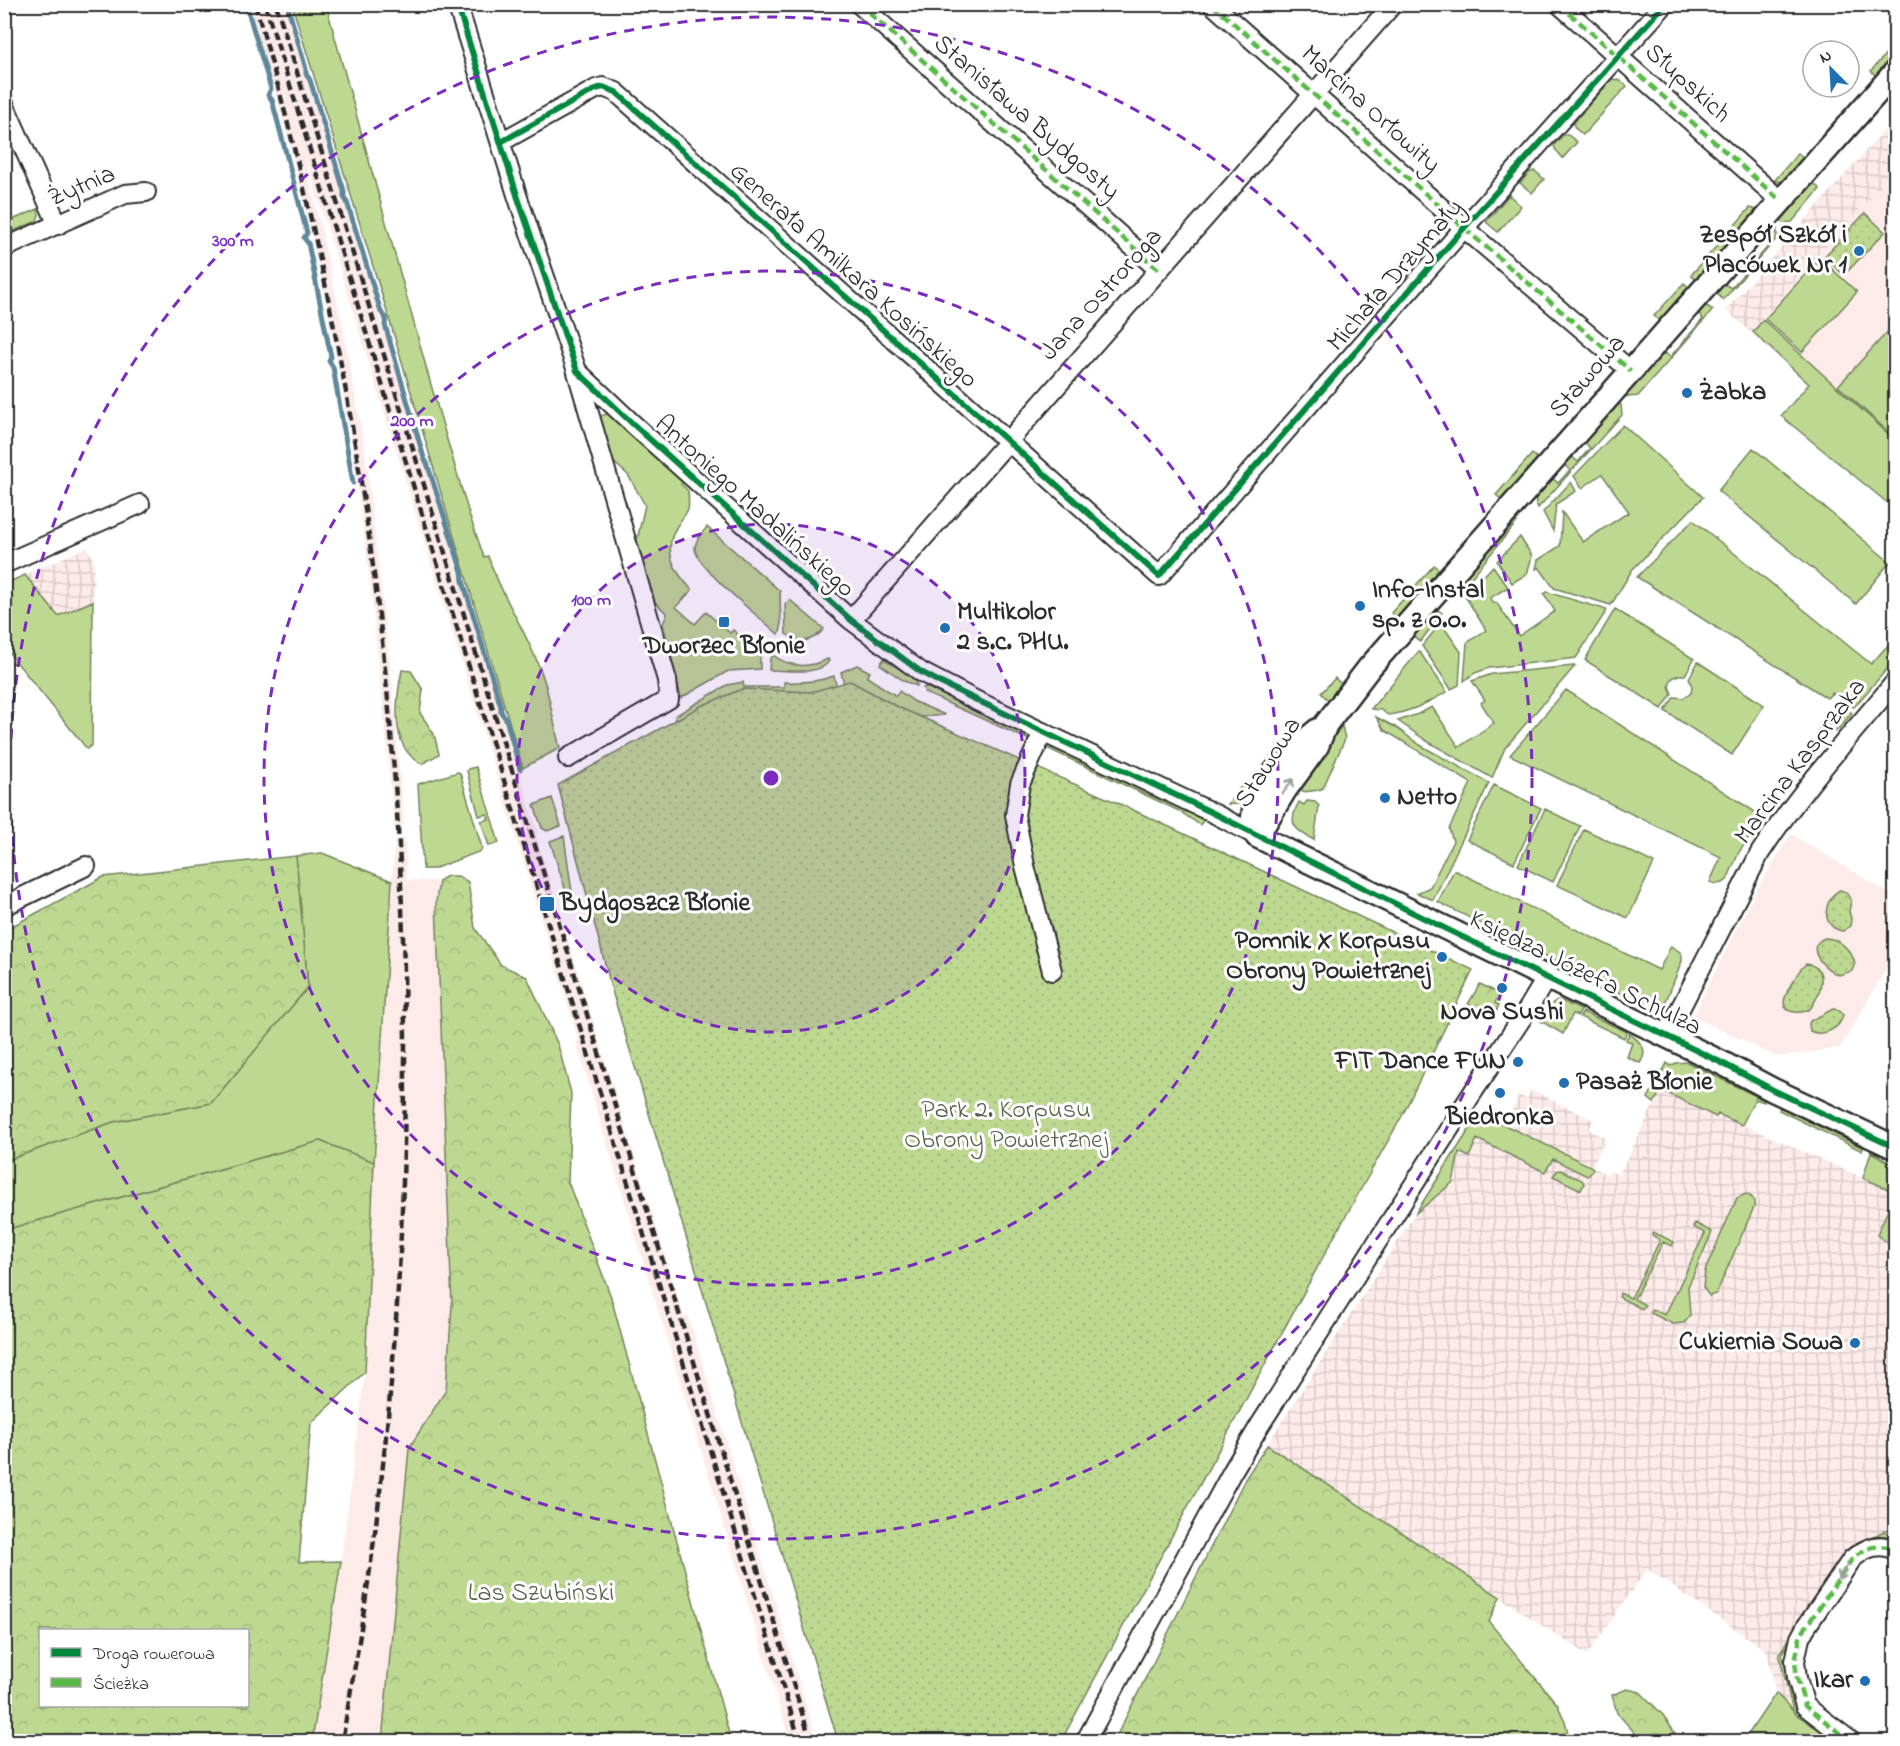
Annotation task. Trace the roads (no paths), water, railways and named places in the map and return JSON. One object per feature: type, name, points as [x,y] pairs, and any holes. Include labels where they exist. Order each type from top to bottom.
[{"type":"street","name":"Antoniego Madalińskiego","points":[[458,4],[542,271],[577,371],[667,680],[669,699],[568,758]]},
{"type":"street","name":"Stanisława Bydgosty","points":[[859,4],[1159,270]]},
{"type":"street","name":"Marcina Orłowity","points":[[1212,4],[1464,228],[1631,371]]},
{"type":"street","name":"Jana Ostroroga","points":[[851,620],[1393,4]]},
{"type":"street","name":"Słupskich","points":[[1559,4],[1781,201]]},
{"type":"street","name":"Michała Drzymały","points":[[1159,576],[1464,228],[1665,4]]},
{"type":"street","name":"Stawowa","points":[[1257,836],[1253,822],[1254,810],[1269,780],[1302,742],[1326,724],[1369,668],[1896,71]]},
{"type":"street","name":"Generała Amilkara Kosińskiego","points":[[501,142],[596,89],[603,87],[616,92],[1159,576]]},
{"type":"street","points":[[4,104],[58,225]]},
{"type":"street","name":"Żytnia","points":[[4,248],[125,194],[146,192]]},
{"type":"street","name":"Antoniego Madalińskiego","points":[[577,371],[851,620],[930,678],[1257,836]]},
{"type":"street","points":[[4,564],[140,504]]},
{"type":"street","name":"Marcina Kasprzaka","points":[[1666,1036],[1760,853],[1825,765],[1896,681]]},
{"type":"street","points":[[1043,732],[1020,784],[1015,815],[1025,866],[1052,971]]},
{"type":"street","name":"Księdza Józefa Schulza","points":[[1257,836],[1773,1090],[1896,1148]]},
{"type":"street","points":[[4,906],[86,866]]},
{"type":"street","points":[[1085,1742],[1260,1425],[1526,1012],[1546,977]]},
{"type":"street","points":[[1852,1742],[1805,1707],[1797,1678],[1795,1660],[1797,1650],[1806,1627],[1852,1559],[1860,1552],[1878,1546],[1896,1551]]},
{"type":"waterway","points":[[246,4],[271,89],[268,95],[272,100],[307,233],[304,238],[308,243],[331,357],[329,361],[333,367],[353,483]]},
{"type":"waterway","points":[[287,4],[344,197],[381,312],[386,318],[385,325],[424,458],[462,572],[501,712],[506,719],[520,769]]},
{"type":"railway","points":[[255,4],[304,190],[344,379],[373,570],[393,762],[404,955],[404,1148],[394,1341],[375,1532],[342,1742]]},
{"type":"railway","points":[[265,4],[800,1742]]},
{"type":"railway","points":[[276,4],[811,1742]]},
{"type":"place","name":"Zespół Szkół i Placówek Nr 1","points":[[1859,251]]},
{"type":"place","name":"Żabka","points":[[1687,393]]},
{"type":"place","name":"Info-Instal sp. z o.o.","points":[[1360,606]]},
{"type":"place","name":"Dworzec Błonie","points":[[724,622]]},
{"type":"place","name":"Multikolor 2 s.c. PHU.","points":[[945,628]]},
{"type":"place","name":"Netto","points":[[1385,798]]},
{"type":"place","name":"Bydgoszcz Błonie","points":[[547,904]]},
{"type":"place","name":"Pomnik X Korpusu Obrony Powietrznej","points":[[1442,957]]},
{"type":"place","name":"Nova Sushi","points":[[1502,988]]},
{"type":"place","name":"FIT Dance FUN","points":[[1518,1062]]},
{"type":"place","name":"Pasaż Błonie","points":[[1564,1083]]},
{"type":"place","name":"Biedronka","points":[[1500,1093]]},
{"type":"place","name":"Cukiernia Sowa","points":[[1855,1343]]},
{"type":"place","name":"Ikar","points":[[1865,1681]]},
{"type":"park label","name":"Park 2. Korpusu Obrony Powietrznej","points":[[1006,1126]]},
{"type":"park label","name":"Las Szubiński","points":[[541,1594]]}]
